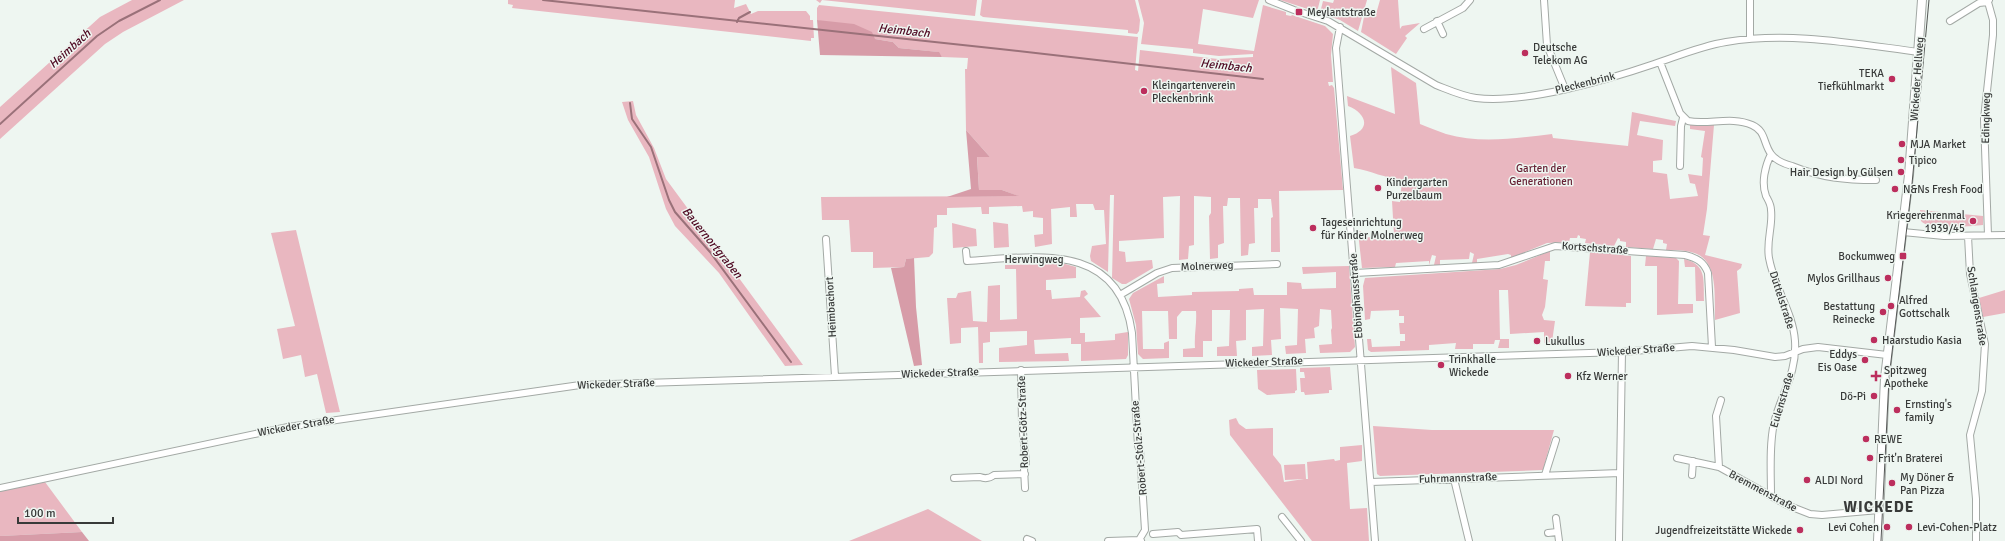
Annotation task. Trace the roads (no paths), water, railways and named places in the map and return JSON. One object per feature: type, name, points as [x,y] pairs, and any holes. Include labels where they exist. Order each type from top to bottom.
[{"type":"main road","name":"Wickeder Hellweg","points":[[1878,541],[1882,424],[1887,355],[1903,232],[1920,52],[1922,0]]},
{"type":"street","name":"Pleckenbrink","points":[[1269,0],[1328,21],[1340,27],[1424,79],[1466,96],[1495,99],[1513,98],[1565,89],[1718,44],[1750,39],[1790,39],[1848,43],[1920,52]]},
{"type":"street","points":[[1424,29],[1466,6],[1470,0]]},
{"type":"street","points":[[1544,0],[1547,45],[1565,89]]},
{"type":"street","points":[[1750,0],[1750,39]]},
{"type":"street","name":"Edingkweg","points":[[1950,21],[1979,3],[1988,1],[1993,20],[1993,35],[1984,119],[1988,235]]},
{"type":"street","points":[[1437,21],[1444,34]]},
{"type":"street","name":"Ebbinghausstraße","points":[[1340,27],[1336,48],[1375,541]]},
{"type":"street","points":[[1660,62],[1680,114],[1683,118],[1693,122],[1739,122],[1751,124],[1763,134],[1771,154],[1783,163],[1822,176],[1841,180],[1876,180]]},
{"type":"street","points":[[1680,166],[1681,126],[1683,118]]},
{"type":"street","name":"Düttelstraße","points":[[1771,154],[1765,172],[1764,188],[1771,208],[1768,250],[1776,286],[1790,316],[1795,341],[1794,353]]},
{"type":"street","points":[[1903,232],[1944,236],[2005,235]]},
{"type":"street","name":"Schlangenstraße","points":[[1968,236],[1970,274],[1985,344],[1982,391],[1970,435],[1976,499],[1976,541]]},
{"type":"street","name":"Heimbachort","points":[[826,239],[835,376]]},
{"type":"street","name":"Kortschstraße","points":[[1355,273],[1494,266],[1516,261],[1548,247],[1559,245],[1685,255],[1697,259],[1703,264],[1708,273],[1712,347]]},
{"type":"street","name":"Herwingweg","points":[[966,251],[967,261],[1048,257],[1075,261],[1098,272],[1107,279],[1120,295],[1130,321],[1134,366]]},
{"type":"street","name":"Molnerweg","points":[[1120,295],[1157,273],[1172,268],[1276,264]]},
{"type":"street","name":"Wickeder Straße","points":[[0,488],[288,427],[580,385],[1134,366],[1622,352],[1682,346],[1712,347],[1775,357],[1785,356],[1818,347],[1887,355]]},
{"type":"street","points":[[1619,540],[1622,352]]},
{"type":"street","name":"Eulenstraße","points":[[1771,496],[1772,430],[1776,414],[1791,379],[1794,353]]},
{"type":"street","name":"Robert-Stolz-Straße","points":[[1134,366],[1145,530]]},
{"type":"street","name":"Robert-Götz-Straße","points":[[1021,370],[1022,423],[1026,463],[1025,488]]},
{"type":"street","name":"Bremmenstraße","points":[[1719,468],[1716,416],[1721,400]]},
{"type":"street","points":[[1546,475],[1556,440]]},
{"type":"street","name":"Bremmenstraße","points":[[1677,458],[1719,468],[1796,509],[1810,514],[1822,515],[1879,510]]},
{"type":"street","points":[[1692,475],[1693,462]]},
{"type":"street","name":"Fuhrmannstraße","points":[[1371,482],[1620,473]]},
{"type":"street","name":"Robert-Götz-Straße","points":[[954,478],[990,478],[994,476],[1025,474]]},
{"type":"street","points":[[1454,479],[1469,541]]},
{"type":"street","points":[[1282,517],[1301,541]]},
{"type":"street","points":[[1556,518],[1558,541]]},
{"type":"street","points":[[1108,541],[1140,540],[1145,530],[1153,534],[1178,532],[1181,535],[1257,529],[1258,541]]},
{"type":"street","points":[[1548,533],[1557,532]]},
{"type":"street","points":[[1149,541],[1153,534]]},
{"type":"waterway","name":"Heimbach","points":[[0,124],[97,36],[119,21],[160,0]]},
{"type":"waterway","name":"Heimbach","points":[[543,0],[1263,79]]},
{"type":"waterway","points":[[737,22],[739,18],[750,12]]},
{"type":"waterway","name":"Bauernortgraben","points":[[630,103],[632,119],[651,147],[669,200],[675,212],[710,252],[791,362]]},
{"type":"tram line","points":[[1881,541],[1889,378],[1912,184],[1929,0]]},
{"type":"place","name":"Meylantstraße","points":[[1299,12]]},
{"type":"place","name":"Deutsche Telekom AG","points":[[1525,53]]},
{"type":"place","name":"TEKA Tiefkühlmarkt","points":[[1892,79]]},
{"type":"place","name":"Kleingartenverein Pleckenbrink","points":[[1144,91]]},
{"type":"place","name":"MJA Market","points":[[1902,144]]},
{"type":"place","name":"Tipico","points":[[1901,160]]},
{"type":"place","name":"Hair Design by Gülsen","points":[[1901,172]]},
{"type":"place","name":"Kindergarten Purzelbaum","points":[[1378,188]]},
{"type":"place","name":"N&Ns Fresh Food","points":[[1895,189]]},
{"type":"place","name":"Kriegerehrenmal 1939/45","points":[[1973,221]]},
{"type":"place","name":"Tageseinrichtung für Kinder Molnerweg","points":[[1313,228]]},
{"type":"place","name":"Bockumweg","points":[[1903,256]]},
{"type":"place","name":"Mylos Grillhaus","points":[[1888,278]]},
{"type":"place","name":"Alfred Gottschalk","points":[[1891,306]]},
{"type":"place","name":"Bestattung Reinecke","points":[[1883,312]]},
{"type":"place","name":"Haarstudio Kasia","points":[[1874,340]]},
{"type":"place","name":"Lukullus","points":[[1537,341]]},
{"type":"place","name":"Eddys Eis Oase","points":[[1865,360]]},
{"type":"place","name":"Trinkhalle Wickede","points":[[1441,365]]},
{"type":"place","name":"Kfz Werner","points":[[1568,376]]},
{"type":"place","name":"Spitzweg Apotheke","points":[[1876,376]]},
{"type":"place","name":"Dö-Pi","points":[[1874,396]]},
{"type":"place","name":"Ernsting's family","points":[[1897,410]]},
{"type":"place","name":"REWE","points":[[1866,439]]},
{"type":"place","name":"Frit'n Braterei","points":[[1870,458]]},
{"type":"place","name":"ALDI Nord","points":[[1807,480]]},
{"type":"place","name":"My Döner & Pan Pizza","points":[[1892,483]]},
{"type":"place","name":"Levi Cohen","points":[[1887,527]]},
{"type":"place","name":"Levi-Cohen-Platz","points":[[1909,527]]},
{"type":"place","name":"Jugendfreizeitstätte Wickede","points":[[1800,530]]},
{"type":"district","name":"WICKEDE","points":[[1879,507]]},
{"type":"park label","name":"Garten der Generationen","points":[[1541,174]]}]
